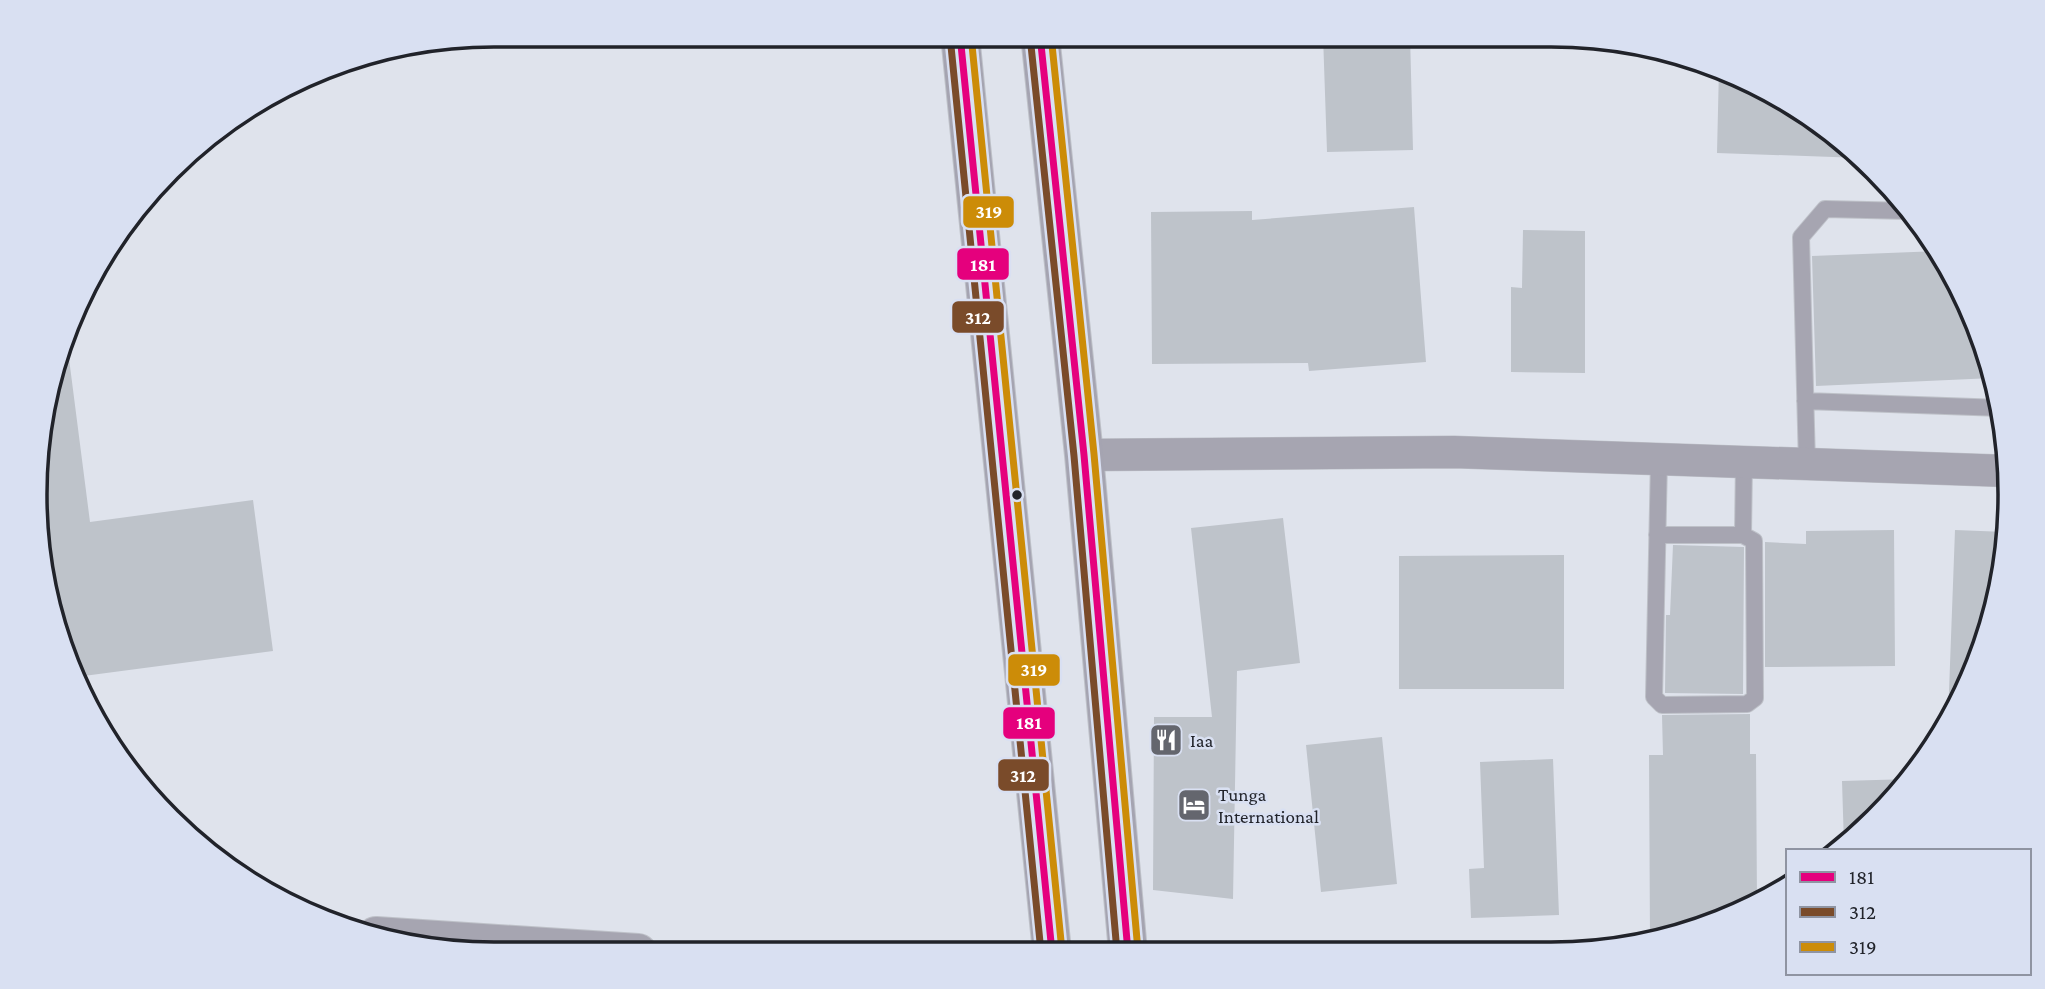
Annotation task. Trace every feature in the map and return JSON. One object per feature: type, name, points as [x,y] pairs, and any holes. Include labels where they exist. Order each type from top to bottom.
[{"type":"main road","points":[[961,47],[1051,942]]},
{"type":"main road","points":[[1041,47],[1084,455],[1127,942]]},
{"type":"street","points":[[1084,455],[1454,452],[1997,471]]},
{"type":"lane","points":[[1808,464],[1801,237],[1825,209],[1896,211]]},
{"type":"lane","points":[[1805,401],[1989,408]]},
{"type":"lane","points":[[1657,535],[1743,535],[1754,541],[1755,698],[1747,704],[1662,705],[1654,698],[1657,535],[1659,459]]},
{"type":"lane","points":[[1743,535],[1744,461]]},
{"type":"building","points":[[1323,47],[1410,47],[1413,150],[1327,152]]},
{"type":"building","points":[[1719,80],[1774,107],[1844,157],[1717,153]]},
{"type":"building","points":[[1414,207],[1426,362],[1309,371],[1308,363],[1152,364],[1151,212],[1252,211],[1252,220]]},
{"type":"building","points":[[1523,230],[1585,231],[1585,373],[1511,372],[1511,287],[1522,288]]},
{"type":"building","points":[[1926,252],[1964,323],[1983,378],[1816,386],[1812,256]]},
{"type":"building","points":[[69,358],[90,522],[253,500],[273,651],[85,676],[62,610],[48,524],[51,436]]},
{"type":"building","points":[[1283,518],[1300,663],[1237,671],[1233,899],[1153,890],[1154,717],[1212,717],[1191,528]]},
{"type":"building","points":[[1894,530],[1895,666],[1765,667],[1765,542],[1806,544],[1806,531]]},
{"type":"building","points":[[1955,530],[1996,532],[1983,610],[1964,666],[1949,698]]},
{"type":"building","points":[[1673,545],[1744,547],[1743,694],[1665,693],[1666,615],[1670,615]]},
{"type":"building","points":[[1564,555],[1564,689],[1399,689],[1399,556]]},
{"type":"building","points":[[1750,714],[1750,754],[1756,754],[1757,891],[1722,908],[1650,930],[1649,755],[1663,755],[1662,715]]},
{"type":"building","points":[[1382,737],[1397,884],[1321,892],[1306,745]]},
{"type":"building","points":[[1553,759],[1559,915],[1471,918],[1469,869],[1484,868],[1480,762]]},
{"type":"building","points":[[1895,779],[1844,832],[1842,781]]},
{"type":"transit line","name":"312","points":[[951,47],[1040,942]]},
{"type":"transit line","name":"181","points":[[961,47],[1051,942]]},
{"type":"transit line","name":"319","points":[[972,47],[1061,942]]},
{"type":"transit line","name":"312","points":[[1031,47],[1074,456],[1116,942]]},
{"type":"transit line","name":"181","points":[[1041,47],[1084,455],[1127,942]]},
{"type":"transit line","name":"319","points":[[1052,47],[1094,454],[1137,942]]},
{"type":"place","name":"Iaa","points":[[1166,740]]},
{"type":"place","name":"Tunga International","points":[[1194,805]]}]
